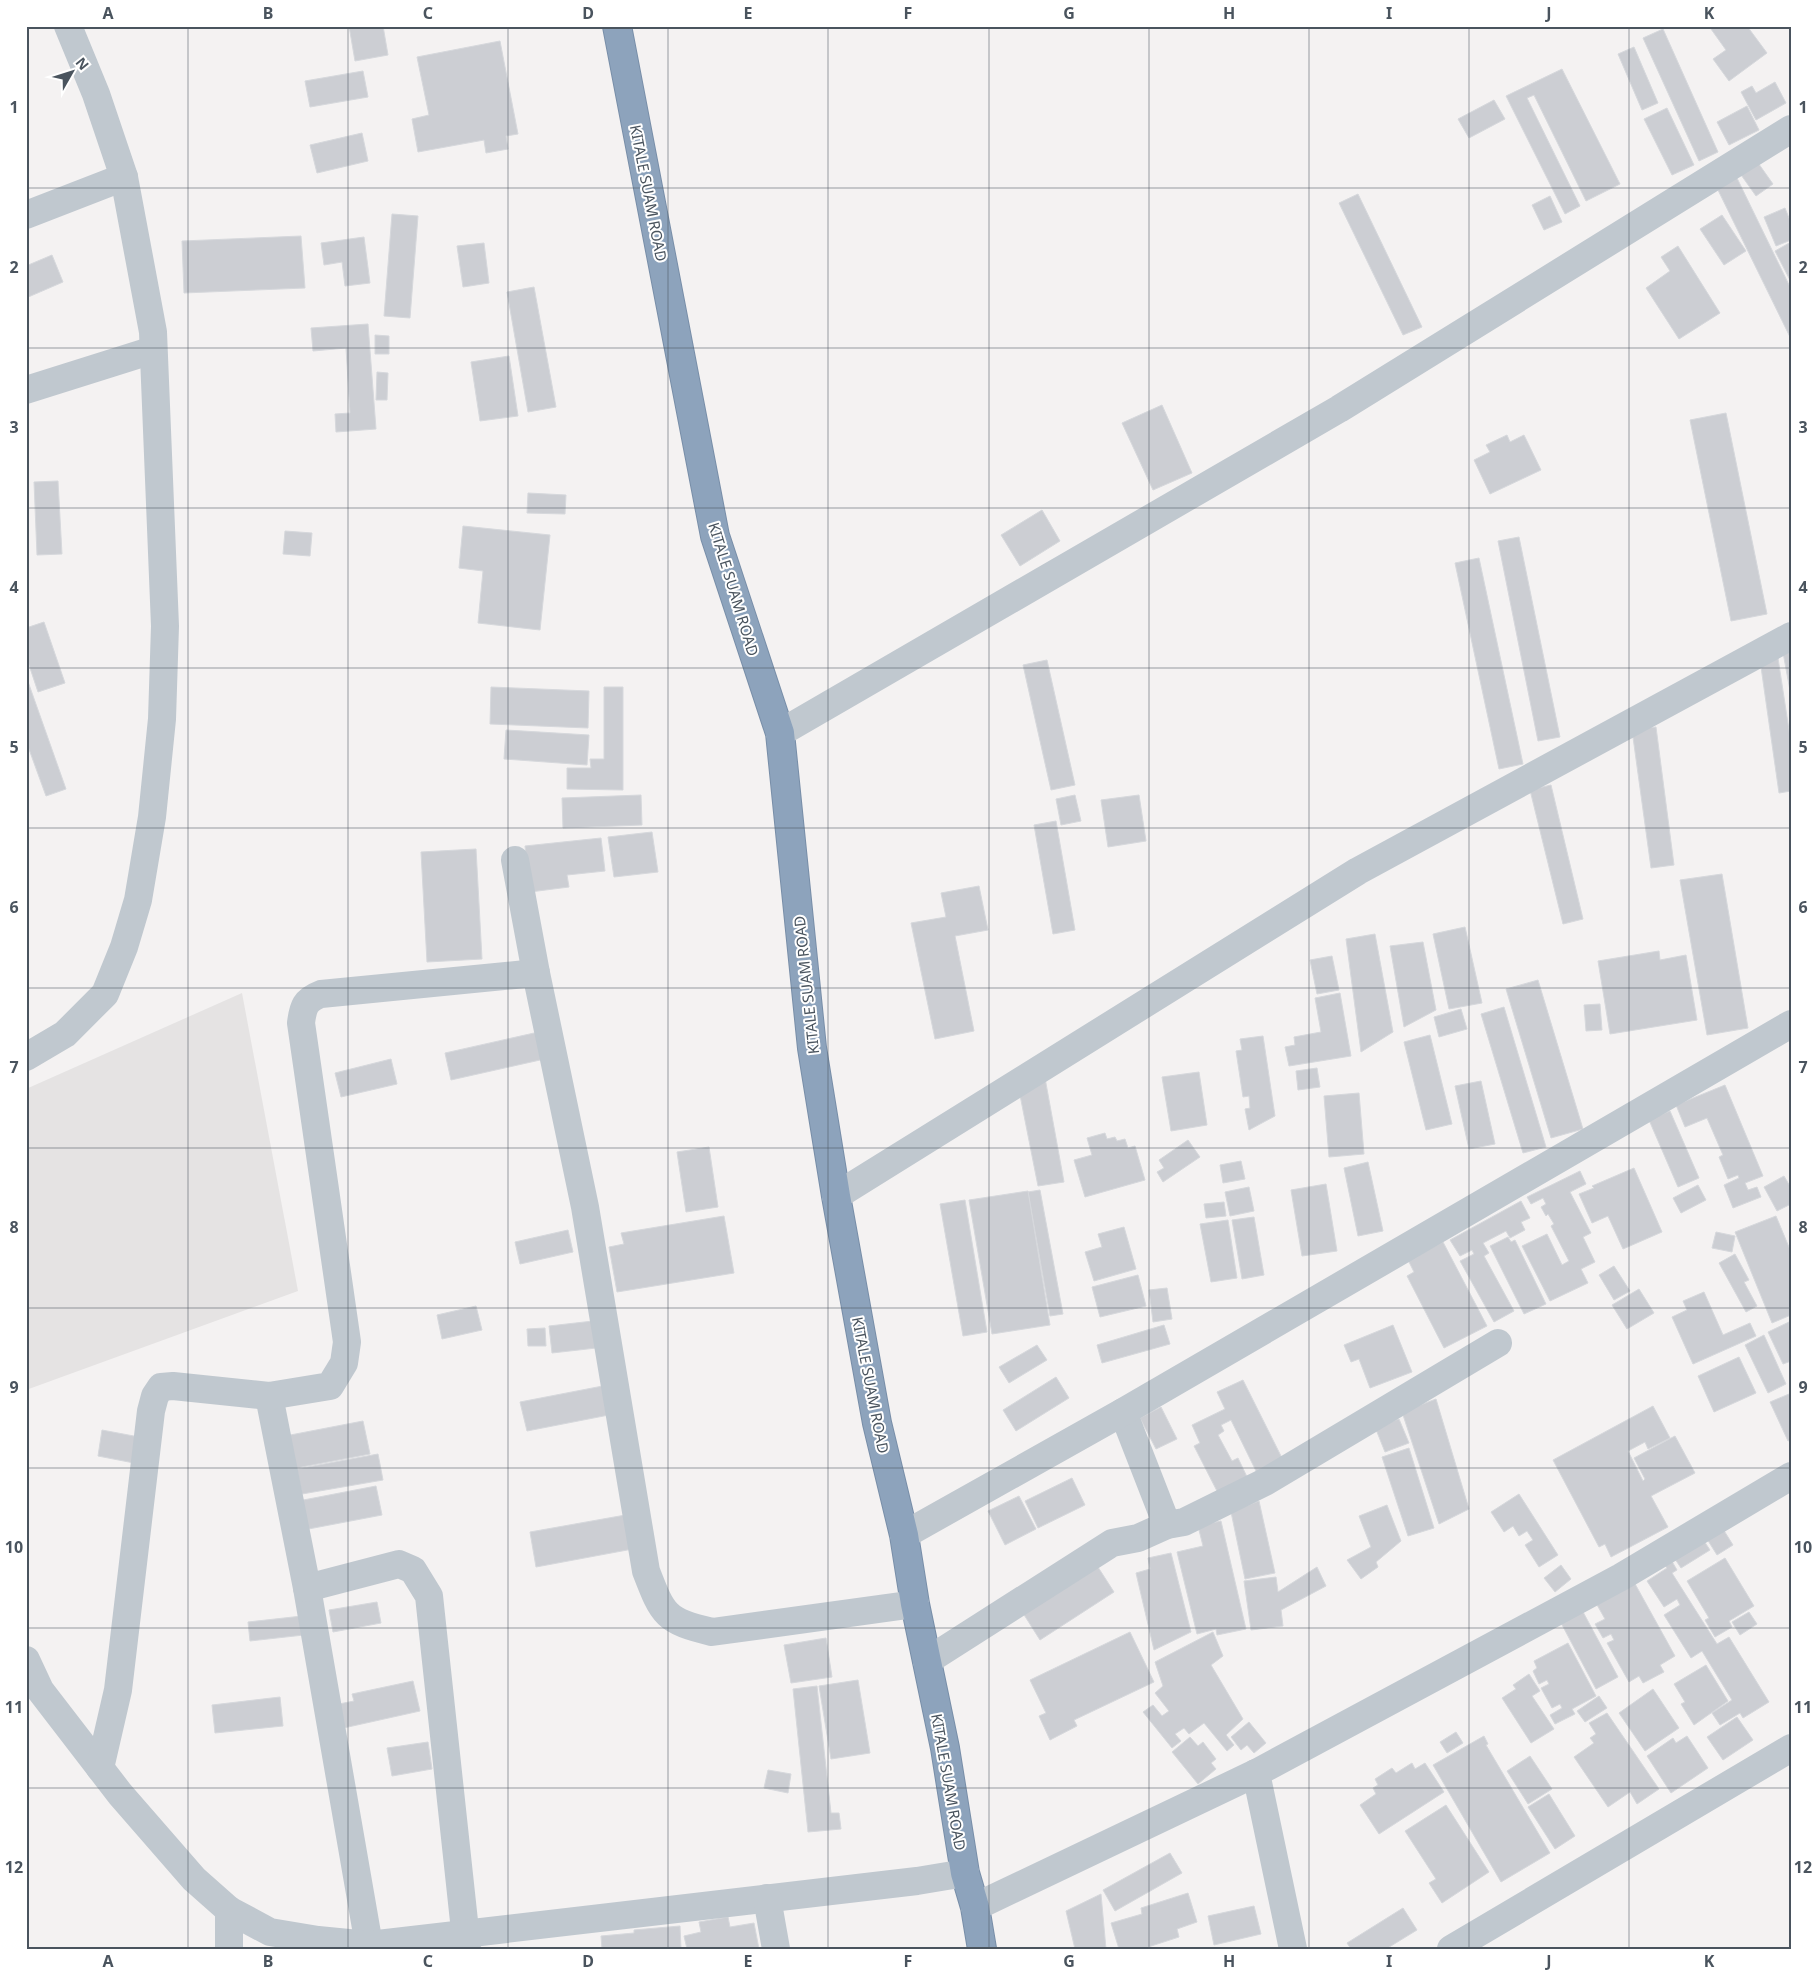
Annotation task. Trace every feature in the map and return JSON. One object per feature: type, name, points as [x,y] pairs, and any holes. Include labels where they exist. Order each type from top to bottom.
[{"type":"highway","name":"KITALE SUAM ROAD","points":[[617,26],[715,536],[780,734],[812,1048],[836,1196],[877,1423],[904,1535],[914,1604],[945,1748],[965,1873],[975,1907],[982,1949]]},
{"type":"street","points":[[26,1057],[65,1034],[105,994],[124,947],[138,900],[152,817],[162,719],[165,626],[152,350],[153,332],[146,286],[124,177],[96,94],[68,26]]},
{"type":"street","points":[[780,734],[1339,409],[1791,129]]},
{"type":"street","points":[[26,215],[124,177]]},
{"type":"street","points":[[26,390],[152,350]]},
{"type":"street","points":[[836,1196],[1358,871],[1791,636]]},
{"type":"street","points":[[515,860],[536,973],[585,1207],[646,1571],[660,1607],[681,1624],[712,1632],[914,1604]]},
{"type":"street","points":[[100,1768],[118,1690],[151,1411],[155,1396],[161,1387],[173,1386],[269,1396],[330,1386],[344,1363],[347,1342],[301,1023],[303,1005],[309,999],[321,994],[536,973]]},
{"type":"street","points":[[904,1535],[1123,1412],[1791,1024]]},
{"type":"street","points":[[927,1660],[1112,1543],[1138,1538],[1167,1525],[1184,1522],[1265,1482],[1498,1343]]},
{"type":"street","points":[[269,1396],[307,1588],[369,1945]]},
{"type":"street","points":[[1123,1412],[1167,1525]]},
{"type":"street","points":[[975,1907],[1256,1773],[1622,1577],[1791,1476]]},
{"type":"street","points":[[307,1588],[399,1564],[413,1570],[429,1596],[466,1942]]},
{"type":"street","points":[[26,1660],[33,1691],[194,1879],[230,1910],[270,1932],[318,1940],[369,1945],[466,1942],[767,1898],[917,1882],[965,1873]]},
{"type":"street","points":[[1451,1949],[1791,1748]]},
{"type":"street","points":[[1256,1773],[1293,1949]]},
{"type":"street","points":[[767,1898],[776,1949]]},
{"type":"street","points":[[229,1949],[230,1910]]},
{"type":"shaded area","points":[[242,993],[298,1291],[26,1390],[26,1089]]},
{"type":"building","points":[[349,26],[383,26],[388,55],[355,61]]},
{"type":"building","points":[[1715,26],[1747,26],[1767,53],[1729,81],[1713,59],[1726,50],[1711,29]]},
{"type":"building","points":[[1663,29],[1718,152],[1699,161],[1643,38]]},
{"type":"building","points":[[500,41],[518,134],[506,136],[508,149],[486,153],[484,140],[418,152],[412,119],[429,115],[417,57]]},
{"type":"building","points":[[1634,47],[1658,103],[1642,110],[1618,54]]},
{"type":"building","points":[[1562,69],[1620,184],[1586,201],[1534,95],[1527,98],[1580,206],[1565,214],[1506,96]]},
{"type":"building","points":[[363,71],[368,97],[310,107],[305,81]]},
{"type":"building","points":[[1775,82],[1786,103],[1756,120],[1741,92],[1752,86],[1756,93]]},
{"type":"building","points":[[1494,100],[1505,119],[1469,138],[1458,119]]},
{"type":"building","points":[[1747,106],[1759,130],[1729,145],[1717,122]]},
{"type":"building","points":[[1667,108],[1694,165],[1672,175],[1644,119]]},
{"type":"building","points":[[362,133],[368,161],[317,173],[310,145]]},
{"type":"building","points":[[1756,160],[1773,184],[1756,196],[1739,172]]},
{"type":"building","points":[[1736,176],[1791,289],[1791,339],[1716,186]]},
{"type":"building","points":[[1358,194],[1422,327],[1403,335],[1339,203]]},
{"type":"building","points":[[1550,196],[1562,222],[1544,230],[1532,205]]},
{"type":"building","points":[[1785,208],[1791,223],[1791,240],[1776,246],[1764,217]]},
{"type":"building","points":[[392,214],[418,216],[410,318],[384,316]]},
{"type":"building","points":[[1722,215],[1746,251],[1724,265],[1700,229]]},
{"type":"building","points":[[301,236],[305,288],[184,293],[182,241]]},
{"type":"building","points":[[364,237],[370,283],[345,286],[342,262],[324,265],[321,243]]},
{"type":"building","points":[[1791,242],[1791,282],[1775,251]]},
{"type":"building","points":[[484,243],[489,283],[463,287],[457,246]]},
{"type":"building","points":[[1678,246],[1720,313],[1679,339],[1646,288],[1670,271],[1661,257]]},
{"type":"building","points":[[52,255],[63,282],[26,298],[26,266]]},
{"type":"building","points":[[534,287],[556,407],[528,412],[507,292]]},
{"type":"building","points":[[368,324],[376,429],[336,432],[335,414],[350,413],[346,348],[313,351],[311,328]]},
{"type":"building","points":[[375,335],[389,336],[389,354],[375,354]]},
{"type":"building","points":[[509,356],[518,416],[480,421],[471,362]]},
{"type":"building","points":[[377,372],[388,373],[387,400],[376,400]]},
{"type":"building","points":[[1162,405],[1192,473],[1153,490],[1122,423]]},
{"type":"building","points":[[1726,413],[1767,614],[1731,621],[1690,420]]},
{"type":"building","points":[[1507,435],[1510,442],[1524,435],[1541,470],[1490,494],[1474,460],[1490,452],[1486,445]]},
{"type":"building","points":[[58,481],[62,554],[37,555],[34,482]]},
{"type":"building","points":[[528,493],[566,495],[565,514],[527,513]]},
{"type":"building","points":[[1042,510],[1060,541],[1020,566],[1001,535]]},
{"type":"building","points":[[463,526],[550,535],[540,630],[478,623],[483,571],[459,568]]},
{"type":"building","points":[[285,531],[312,533],[310,556],[283,554]]},
{"type":"building","points":[[1519,537],[1560,737],[1538,741],[1498,541]]},
{"type":"building","points":[[1479,558],[1523,764],[1499,769],[1455,563]]},
{"type":"building","points":[[44,622],[65,683],[38,692],[26,656],[26,628]]},
{"type":"building","points":[[1791,646],[1791,696],[1782,647]]},
{"type":"building","points":[[1778,658],[1791,743],[1791,791],[1779,793],[1760,660]]},
{"type":"building","points":[[1047,660],[1075,785],[1051,790],[1023,665]]},
{"type":"building","points":[[26,676],[66,789],[46,796],[26,741]]},
{"type":"building","points":[[491,687],[589,691],[588,728],[490,724]]},
{"type":"building","points":[[604,687],[623,687],[623,790],[567,789],[567,768],[591,768],[590,759],[604,759]]},
{"type":"building","points":[[1656,727],[1674,865],[1651,868],[1632,730]]},
{"type":"building","points":[[506,730],[589,735],[587,765],[504,759]]},
{"type":"building","points":[[1551,785],[1583,919],[1563,924],[1530,790]]},
{"type":"building","points":[[641,795],[642,825],[563,828],[562,798]]},
{"type":"building","points":[[1075,795],[1081,821],[1061,825],[1056,799]]},
{"type":"building","points":[[1139,795],[1146,841],[1108,847],[1101,800]]},
{"type":"building","points":[[1056,821],[1075,930],[1053,934],[1034,825]]},
{"type":"building","points":[[652,832],[658,872],[614,877],[608,837]]},
{"type":"building","points":[[601,838],[605,871],[567,875],[569,887],[530,892],[525,846]]},
{"type":"building","points":[[476,849],[482,959],[427,962],[421,852]]},
{"type":"building","points":[[1722,874],[1748,1028],[1707,1035],[1680,880]]},
{"type":"building","points":[[979,886],[988,930],[955,936],[974,1031],[935,1039],[911,923],[946,917],[941,893]]},
{"type":"building","points":[[1465,927],[1482,1003],[1449,1009],[1433,934]]},
{"type":"building","points":[[1375,934],[1393,1032],[1361,1052],[1346,939]]},
{"type":"building","points":[[1423,942],[1436,1010],[1404,1027],[1390,946]]},
{"type":"building","points":[[1659,951],[1660,960],[1686,955],[1697,1020],[1610,1034],[1598,961]]},
{"type":"building","points":[[1332,956],[1339,990],[1317,994],[1310,960]]},
{"type":"building","points":[[1538,980],[1583,1129],[1551,1138],[1506,989]]},
{"type":"building","points":[[1340,993],[1351,1056],[1289,1066],[1285,1047],[1295,1045],[1294,1037],[1321,1032],[1315,998]]},
{"type":"building","points":[[1600,1004],[1602,1030],[1586,1031],[1584,1005]]},
{"type":"building","points":[[1504,1007],[1546,1147],[1523,1153],[1481,1014]]},
{"type":"building","points":[[1461,1009],[1467,1029],[1439,1037],[1434,1017]]},
{"type":"building","points":[[543,1031],[549,1058],[451,1080],[445,1053]]},
{"type":"building","points":[[1430,1035],[1452,1124],[1426,1130],[1404,1042]]},
{"type":"building","points":[[1263,1036],[1275,1116],[1249,1130],[1245,1109],[1250,1108],[1249,1096],[1243,1097],[1236,1051],[1242,1050],[1240,1039]]},
{"type":"building","points":[[391,1059],[397,1084],[341,1097],[335,1073]]},
{"type":"building","points":[[1317,1068],[1320,1087],[1298,1090],[1296,1071]]},
{"type":"building","points":[[1199,1072],[1207,1125],[1171,1131],[1162,1077]]},
{"type":"building","points":[[1045,1078],[1064,1182],[1038,1186],[1019,1090]]},
{"type":"building","points":[[1481,1081],[1495,1144],[1469,1149],[1455,1086]]},
{"type":"building","points":[[1725,1085],[1763,1176],[1745,1183],[1748,1190],[1757,1187],[1761,1197],[1733,1208],[1724,1185],[1739,1178],[1738,1175],[1728,1179],[1719,1157],[1723,1155],[1707,1118],[1685,1127],[1676,1105]]},
{"type":"building","points":[[1359,1093],[1364,1154],[1329,1157],[1324,1096]]},
{"type":"building","points":[[1670,1111],[1699,1178],[1678,1187],[1649,1120]]},
{"type":"building","points":[[1105,1133],[1107,1139],[1115,1137],[1117,1141],[1125,1139],[1128,1148],[1135,1146],[1145,1180],[1085,1197],[1074,1160],[1092,1155],[1087,1138]]},
{"type":"building","points":[[1188,1140],[1200,1157],[1163,1182],[1157,1172],[1164,1168],[1159,1160]]},
{"type":"building","points":[[709,1147],[718,1207],[686,1212],[677,1152]]},
{"type":"building","points":[[1241,1161],[1245,1179],[1223,1183],[1220,1165]]},
{"type":"building","points":[[1368,1162],[1383,1231],[1358,1236],[1344,1168]]},
{"type":"building","points":[[1634,1168],[1662,1232],[1623,1249],[1608,1216],[1592,1223],[1579,1194],[1594,1188],[1592,1186]]},
{"type":"building","points":[[1580,1171],[1586,1184],[1570,1192],[1591,1233],[1583,1237],[1595,1262],[1581,1269],[1588,1283],[1550,1301],[1522,1246],[1547,1234],[1562,1265],[1569,1261],[1551,1226],[1554,1224],[1541,1207],[1546,1204],[1543,1198],[1531,1204],[1527,1197]]},
{"type":"building","points":[[1784,1176],[1791,1188],[1791,1204],[1777,1211],[1764,1187]]},
{"type":"building","points":[[1326,1184],[1337,1251],[1302,1256],[1291,1190]]},
{"type":"building","points":[[1698,1185],[1706,1200],[1681,1213],[1673,1198]]},
{"type":"building","points":[[1249,1187],[1254,1211],[1230,1216],[1225,1192]]},
{"type":"building","points":[[1040,1190],[1063,1314],[1050,1316],[1028,1192]]},
{"type":"building","points":[[1028,1191],[1050,1325],[992,1334],[969,1200]]},
{"type":"building","points":[[965,1200],[987,1332],[963,1336],[940,1204]]},
{"type":"building","points":[[1521,1201],[1530,1218],[1521,1222],[1525,1230],[1510,1238],[1506,1231],[1483,1243],[1489,1253],[1484,1256],[1514,1311],[1494,1322],[1460,1261],[1474,1254],[1472,1250],[1460,1256],[1450,1240]]},
{"type":"building","points":[[1224,1202],[1226,1216],[1206,1218],[1204,1204]]},
{"type":"building","points":[[724,1216],[734,1273],[617,1292],[609,1247],[624,1244],[621,1233]]},
{"type":"building","points":[[1776,1216],[1791,1252],[1791,1315],[1772,1323],[1735,1232]]},
{"type":"building","points":[[1254,1217],[1264,1275],[1242,1279],[1232,1220]]},
{"type":"building","points":[[1228,1220],[1237,1278],[1211,1282],[1200,1224]]},
{"type":"building","points":[[1124,1227],[1136,1269],[1094,1281],[1085,1252],[1102,1247],[1098,1234]]},
{"type":"building","points":[[568,1230],[573,1252],[520,1264],[515,1242]]},
{"type":"building","points":[[1716,1232],[1735,1236],[1732,1252],[1712,1248]]},
{"type":"building","points":[[1508,1237],[1511,1242],[1515,1240],[1546,1304],[1524,1314],[1490,1246]]},
{"type":"building","points":[[1443,1242],[1487,1326],[1444,1348],[1407,1276],[1414,1272],[1408,1260]]},
{"type":"building","points":[[1735,1254],[1749,1280],[1744,1282],[1757,1306],[1746,1312],[1719,1263]]},
{"type":"building","points":[[1614,1266],[1630,1291],[1614,1300],[1599,1275]]},
{"type":"building","points":[[1138,1275],[1146,1306],[1100,1317],[1092,1287]]},
{"type":"building","points":[[1167,1288],[1172,1319],[1153,1322],[1149,1290]]},
{"type":"building","points":[[1639,1289],[1654,1313],[1627,1329],[1612,1305]]},
{"type":"building","points":[[1704,1292],[1723,1335],[1750,1323],[1756,1336],[1693,1364],[1672,1317],[1687,1310],[1683,1301]]},
{"type":"building","points":[[476,1306],[482,1330],[442,1339],[437,1315]]},
{"type":"building","points":[[602,1320],[605,1347],[552,1353],[549,1326]]},
{"type":"building","points":[[1789,1322],[1791,1361],[1783,1364],[1768,1332]]},
{"type":"building","points":[[1164,1325],[1170,1344],[1102,1363],[1097,1345]]},
{"type":"building","points":[[1393,1325],[1412,1372],[1370,1388],[1359,1359],[1351,1362],[1344,1345]]},
{"type":"building","points":[[545,1328],[546,1346],[528,1346],[527,1329]]},
{"type":"building","points":[[1764,1335],[1786,1384],[1768,1393],[1745,1345]]},
{"type":"building","points":[[1037,1345],[1047,1360],[1009,1383],[999,1367]]},
{"type":"building","points":[[1739,1357],[1756,1393],[1714,1412],[1698,1376]]},
{"type":"building","points":[[1056,1377],[1069,1398],[1016,1431],[1003,1410]]},
{"type":"building","points":[[1243,1380],[1283,1460],[1257,1473],[1231,1420],[1221,1425],[1224,1431],[1218,1435],[1232,1461],[1238,1458],[1249,1481],[1219,1495],[1194,1446],[1200,1443],[1192,1425],[1225,1409],[1217,1392]]},
{"type":"building","points":[[613,1384],[619,1413],[527,1431],[520,1402]]},
{"type":"building","points":[[1789,1394],[1791,1399],[1791,1440],[1788,1441],[1770,1402]]},
{"type":"building","points":[[1436,1399],[1469,1509],[1439,1524],[1402,1412]]},
{"type":"building","points":[[1653,1406],[1670,1438],[1648,1449],[1645,1442],[1628,1451],[1643,1481],[1645,1479],[1634,1458],[1675,1436],[1695,1473],[1651,1496],[1668,1527],[1611,1557],[1605,1544],[1599,1547],[1553,1460]]},
{"type":"building","points":[[1161,1407],[1177,1439],[1156,1449],[1140,1418]]},
{"type":"building","points":[[1399,1419],[1409,1443],[1385,1452],[1375,1427]]},
{"type":"building","points":[[363,1421],[370,1454],[286,1470],[280,1437]]},
{"type":"building","points":[[102,1430],[139,1437],[134,1463],[98,1456]]},
{"type":"building","points":[[1409,1448],[1434,1528],[1408,1536],[1382,1457]]},
{"type":"building","points":[[378,1454],[383,1480],[302,1494],[297,1469]]},
{"type":"building","points":[[1072,1478],[1085,1505],[1038,1528],[1025,1501]]},
{"type":"building","points":[[376,1486],[382,1515],[298,1531],[293,1502]]},
{"type":"building","points":[[1519,1494],[1558,1555],[1539,1567],[1525,1545],[1533,1540],[1527,1531],[1519,1536],[1513,1526],[1504,1532],[1491,1512]]},
{"type":"building","points":[[1019,1496],[1036,1529],[1005,1545],[988,1511]]},
{"type":"building","points":[[1259,1501],[1275,1573],[1245,1579],[1231,1512]]},
{"type":"building","points":[[1387,1505],[1401,1541],[1376,1562],[1378,1567],[1361,1579],[1347,1560],[1371,1547],[1359,1516]]},
{"type":"building","points":[[631,1514],[638,1548],[536,1567],[530,1532]]},
{"type":"building","points":[[1221,1521],[1246,1629],[1217,1635],[1216,1629],[1197,1634],[1177,1552],[1203,1546],[1198,1526]]},
{"type":"building","points":[[1723,1529],[1733,1545],[1717,1555],[1707,1539]]},
{"type":"building","points":[[1702,1538],[1710,1550],[1681,1568],[1673,1556]]},
{"type":"building","points":[[1171,1553],[1191,1632],[1154,1650],[1136,1573],[1150,1569],[1148,1558]]},
{"type":"building","points":[[1670,1558],[1677,1570],[1672,1573],[1717,1644],[1729,1637],[1769,1702],[1743,1718],[1740,1713],[1720,1725],[1712,1713],[1732,1700],[1702,1651],[1691,1658],[1664,1615],[1680,1605],[1677,1599],[1664,1607],[1647,1581],[1667,1568],[1663,1563]]},
{"type":"building","points":[[1725,1558],[1754,1606],[1729,1621],[1732,1627],[1715,1637],[1705,1620],[1709,1618],[1687,1581]]},
{"type":"building","points":[[1096,1564],[1114,1592],[1040,1640],[1021,1610]]},
{"type":"building","points":[[1561,1565],[1571,1579],[1555,1592],[1544,1578]]},
{"type":"building","points":[[1317,1567],[1326,1586],[1281,1610],[1283,1626],[1251,1630],[1244,1581],[1276,1577],[1278,1592]]},
{"type":"building","points":[[1634,1582],[1675,1656],[1660,1665],[1664,1672],[1643,1683],[1639,1676],[1629,1682],[1607,1643],[1614,1640],[1611,1634],[1603,1638],[1595,1624],[1605,1619],[1596,1603]]},
{"type":"building","points":[[377,1602],[381,1623],[333,1632],[329,1610]]},
{"type":"building","points":[[1582,1610],[1618,1677],[1596,1689],[1560,1621]]},
{"type":"building","points":[[1749,1612],[1757,1624],[1740,1635],[1732,1622]]},
{"type":"building","points":[[302,1616],[304,1635],[250,1641],[248,1622]]},
{"type":"building","points":[[1130,1632],[1154,1682],[1074,1720],[1077,1726],[1050,1740],[1039,1716],[1046,1713],[1030,1680]]},
{"type":"building","points":[[1213,1632],[1223,1656],[1211,1665],[1243,1719],[1226,1735],[1234,1745],[1227,1751],[1204,1723],[1189,1734],[1184,1728],[1175,1734],[1181,1741],[1172,1748],[1143,1712],[1153,1705],[1162,1716],[1169,1711],[1155,1693],[1163,1686],[1155,1662]]},
{"type":"building","points":[[826,1638],[832,1677],[791,1683],[784,1645]]},
{"type":"building","points":[[1568,1643],[1596,1696],[1572,1709],[1575,1714],[1555,1724],[1550,1715],[1562,1708],[1560,1704],[1552,1708],[1541,1688],[1549,1684],[1547,1680],[1539,1684],[1533,1671],[1537,1668],[1534,1661]]},
{"type":"building","points":[[1706,1665],[1728,1701],[1694,1725],[1681,1704],[1685,1702],[1674,1684]]},
{"type":"building","points":[[1529,1674],[1540,1691],[1532,1696],[1554,1729],[1531,1743],[1502,1698],[1516,1689],[1513,1685]]},
{"type":"building","points":[[858,1680],[870,1753],[831,1759],[819,1686]]},
{"type":"building","points":[[413,1681],[420,1711],[339,1729],[334,1705],[354,1701],[352,1694]]},
{"type":"building","points":[[817,1686],[831,1813],[839,1813],[841,1829],[808,1832],[793,1689]]},
{"type":"building","points":[[1653,1689],[1679,1728],[1645,1751],[1619,1713]]},
{"type":"building","points":[[1599,1696],[1607,1708],[1585,1722],[1577,1711]]},
{"type":"building","points":[[280,1697],[283,1726],[215,1733],[212,1705]]},
{"type":"building","points":[[1607,1713],[1659,1789],[1637,1804],[1630,1792],[1608,1807],[1574,1757],[1594,1743],[1590,1738],[1596,1734],[1589,1723]]},
{"type":"building","points":[[1737,1717],[1753,1740],[1723,1760],[1707,1737]]},
{"type":"building","points":[[1249,1722],[1266,1743],[1254,1753],[1247,1745],[1241,1750],[1231,1737]]},
{"type":"building","points":[[1456,1732],[1463,1743],[1447,1753],[1440,1742]]},
{"type":"building","points":[[1484,1736],[1488,1744],[1486,1745],[1550,1853],[1501,1882],[1433,1765]]},
{"type":"building","points":[[1687,1736],[1708,1768],[1671,1793],[1647,1756],[1673,1738],[1676,1743]]},
{"type":"building","points":[[1190,1737],[1198,1746],[1203,1742],[1216,1759],[1211,1763],[1216,1769],[1198,1784],[1172,1752]]},
{"type":"building","points":[[428,1742],[432,1769],[392,1776],[387,1748]]},
{"type":"building","points":[[1530,1756],[1552,1789],[1528,1804],[1507,1771]]},
{"type":"building","points":[[1412,1763],[1415,1769],[1425,1763],[1444,1792],[1379,1834],[1360,1805],[1376,1794],[1373,1788],[1378,1785],[1375,1779],[1392,1768],[1396,1773]]},
{"type":"building","points":[[768,1770],[791,1774],[788,1793],[764,1788]]},
{"type":"building","points":[[1549,1794],[1575,1836],[1555,1849],[1528,1807]]},
{"type":"building","points":[[1446,1805],[1489,1872],[1442,1903],[1429,1883],[1436,1879],[1405,1831]]},
{"type":"building","points":[[1170,1853],[1182,1873],[1115,1911],[1103,1890]]},
{"type":"building","points":[[1188,1893],[1197,1922],[1177,1929],[1179,1937],[1142,1949],[1119,1949],[1111,1923],[1142,1914],[1141,1908]]},
{"type":"building","points":[[1101,1894],[1106,1949],[1075,1949],[1066,1911]]},
{"type":"building","points":[[1254,1906],[1261,1934],[1214,1945],[1208,1916]]},
{"type":"building","points":[[1403,1908],[1417,1930],[1386,1949],[1351,1949],[1347,1943]]},
{"type":"building","points":[[728,1917],[730,1927],[754,1923],[759,1949],[687,1949],[684,1936],[701,1932],[699,1922]]},
{"type":"building","points":[[680,1926],[681,1949],[602,1949],[601,1936],[634,1933],[634,1930]]}]
